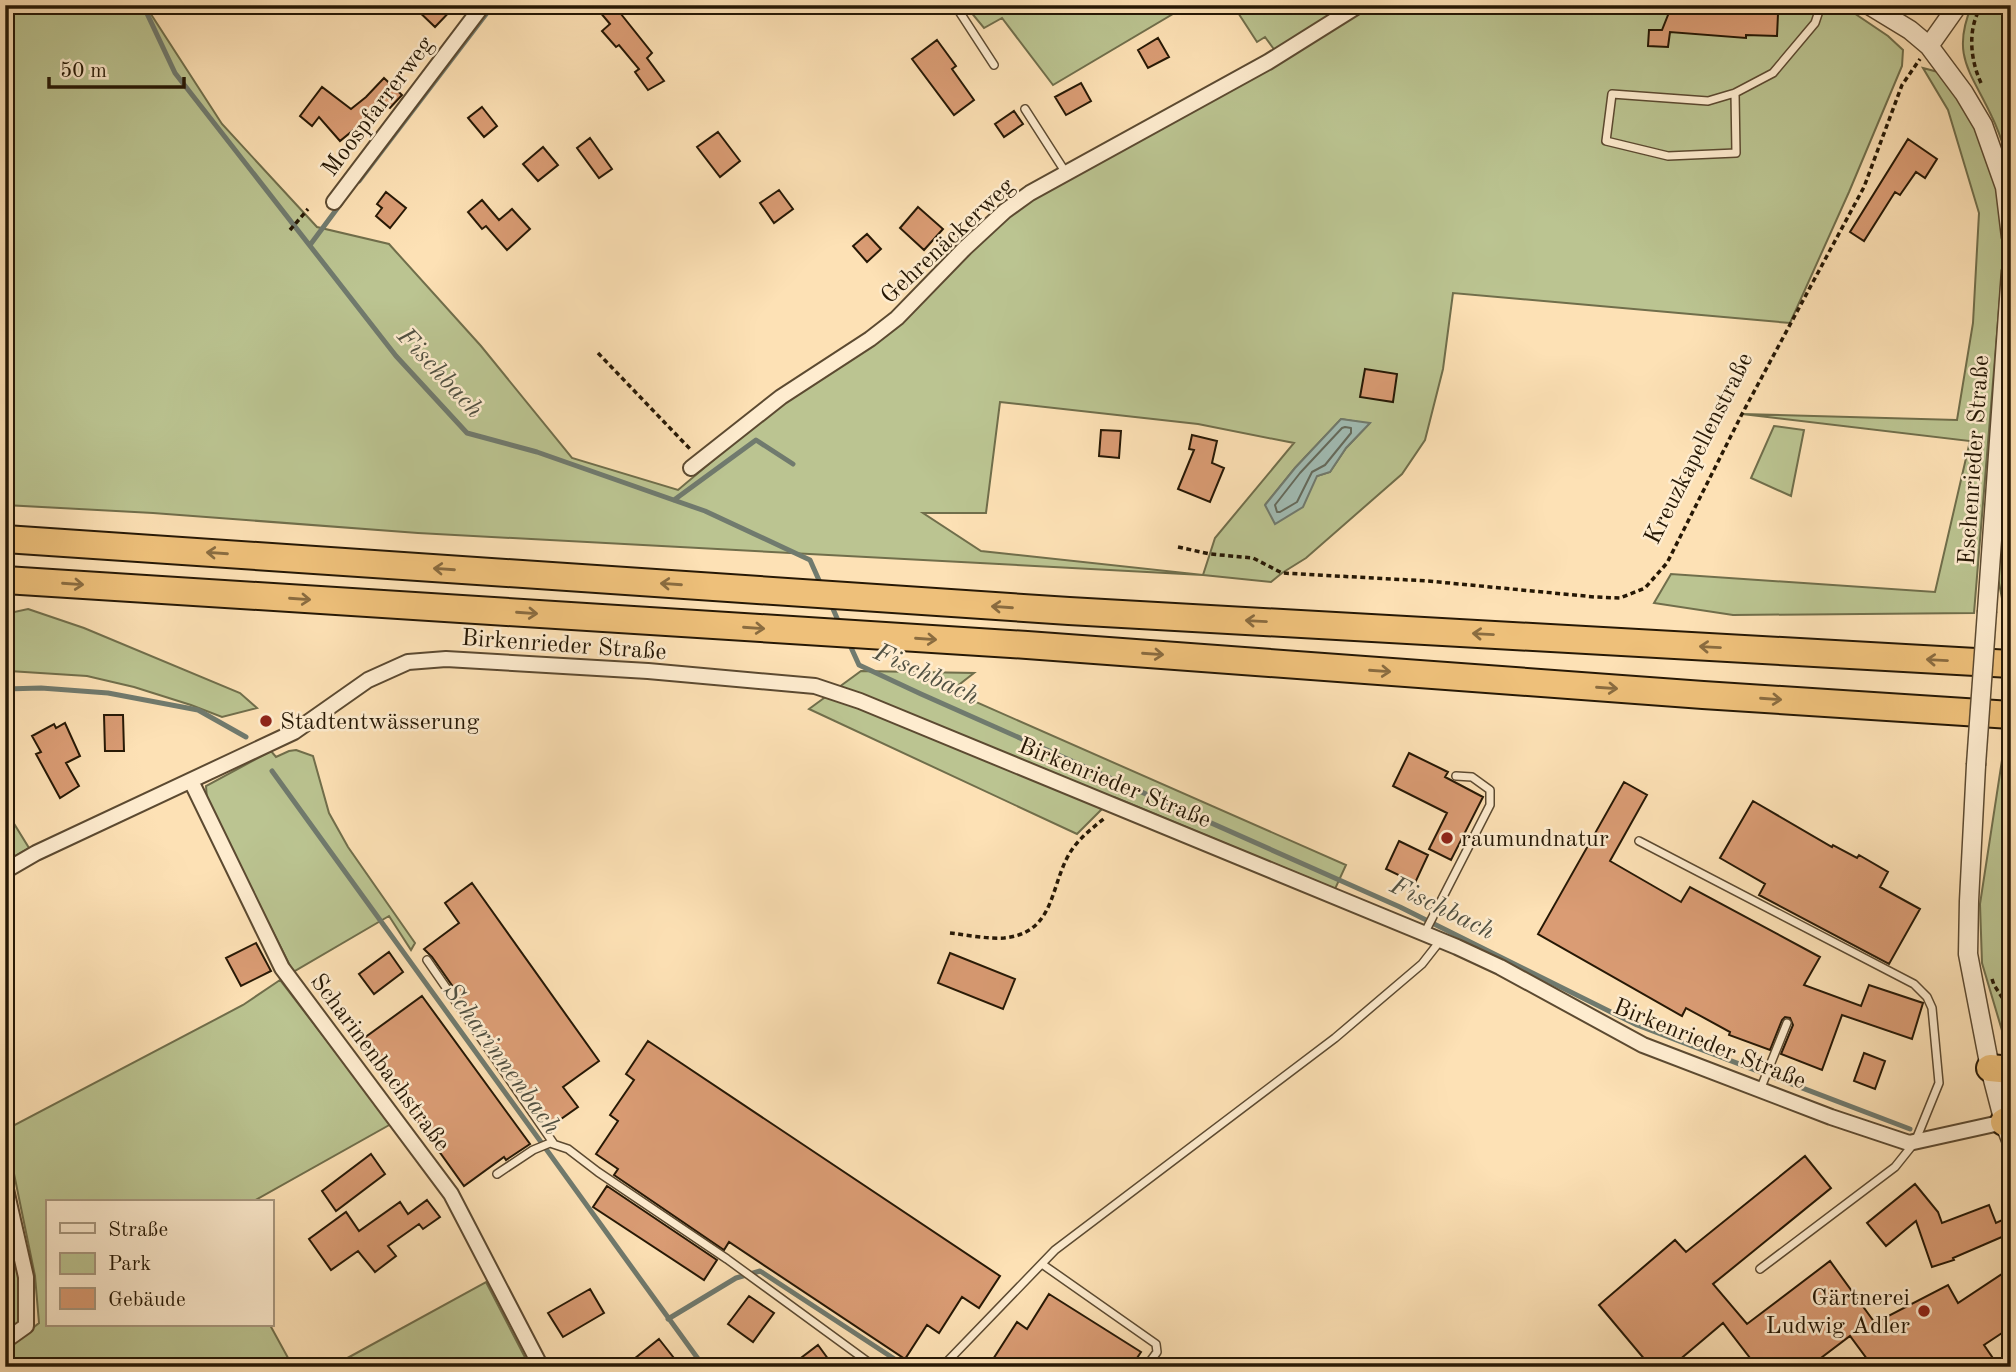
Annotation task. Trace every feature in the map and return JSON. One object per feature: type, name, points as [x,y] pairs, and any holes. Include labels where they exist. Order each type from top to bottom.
[{"type":"highway","points":[[5,539],[1083,612],[2009,663]]},
{"type":"highway","points":[[5,580],[1027,645],[2011,715]]},
{"type":"street","name":"Moospfarrerweg","points":[[334,202],[483,5]]},
{"type":"street","name":"Gehrenäckerweg","points":[[696,464],[781,397],[870,339],[897,318],[965,248],[1005,211],[1030,193],[1268,62],[1359,5]]},
{"type":"street","points":[[1868,5],[1910,30],[1929,46],[1964,93],[1983,125],[2005,187],[2011,237]]},
{"type":"street","points":[[1929,46],[1958,5]]},
{"type":"street","name":"Eschenrieder Straße","points":[[2000,1069],[1968,954],[1976,765],[2011,271]]},
{"type":"street","name":"Birkenrieder Straße","points":[[5,871],[36,853],[294,732],[368,680],[408,662],[446,659],[648,671],[816,686],[860,701],[1424,933],[1500,967],[1643,1045],[1831,1117],[1909,1143],[2008,1127]]},
{"type":"street","name":"Scharinenbachstraße","points":[[191,781],[282,968],[451,1194],[541,1367]]},
{"type":"street","points":[[2000,1069],[2008,1127]]},
{"type":"street","points":[[5,1185],[26,1277],[26,1325],[5,1341]]},
{"type":"lane","points":[[955,5],[994,65]]},
{"type":"lane","points":[[1735,93],[1736,153],[1668,156],[1606,141],[1612,94],[1708,101],[1735,93],[1773,73],[1815,23],[1821,5]]},
{"type":"lane","points":[[1025,108],[1066,173]]},
{"type":"lane","points":[[1424,933],[1490,805],[1490,790],[1472,777],[1456,776]]},
{"type":"lane","points":[[1639,841],[1920,989],[1932,1008],[1940,1083],[1915,1142],[1895,1167],[1760,1269]]},
{"type":"lane","points":[[942,1367],[1055,1250],[1335,1038],[1422,964],[1440,941]]},
{"type":"lane","points":[[427,960],[552,1144]]},
{"type":"lane","points":[[1761,1088],[1787,1023]]},
{"type":"lane","points":[[496,1174],[533,1150],[552,1144],[568,1149],[738,1266],[875,1367]]},
{"type":"lane","points":[[1042,1264],[1156,1344],[1157,1352],[1146,1367]]},
{"type":"path","points":[[1981,85],[1975,71],[1972,31],[1982,5]]},
{"type":"path","name":"Kreuzkapellenstraße","points":[[1178,547],[1210,554],[1253,558],[1282,573],[1428,581],[1595,597],[1620,598],[1645,588],[1667,563],[1748,402],[1864,187],[1902,85],[1929,46]]},
{"type":"path","points":[[290,230],[308,209]]},
{"type":"path","points":[[598,353],[696,464]]},
{"type":"path","points":[[950,933],[1003,938],[1025,933],[1043,918],[1066,860],[1080,838],[1115,808]]},
{"type":"green space","points":[[5,5],[145,5],[222,124],[317,227],[389,244],[481,346],[572,458],[678,490],[785,400],[871,342],[1008,215],[1368,5],[1842,5],[1888,36],[1903,50],[1902,66],[1790,323],[1453,293],[1443,369],[1425,440],[1402,474],[1306,558],[1271,582],[1203,575],[418,533],[5,505]],"holes":[[[1000,402],[1198,424],[1294,443],[1215,538],[1203,575],[981,551],[923,513],[986,513]],[[1341,419],[1369,424],[1346,448],[1330,472],[1317,476],[1265,505]]]},
{"type":"green space","points":[[965,5],[1188,5],[1053,85],[1002,18],[984,28]]},
{"type":"green space","points":[[1233,5],[1350,5],[1276,52],[1265,37],[1257,42]]},
{"type":"green space","points":[[1972,5],[2011,5],[2011,168],[1995,123],[1966,64],[1963,38]]},
{"type":"green space","points":[[1923,68],[1938,72],[1960,101],[1983,141],[1999,194],[2004,248],[1974,613],[1733,615],[1654,603],[1671,574],[1935,592],[1970,441],[1742,414],[1957,420],[1973,323],[1979,213],[1948,110]]},
{"type":"green space","points":[[2011,381],[2011,644],[1997,573]]},
{"type":"green space","points":[[1774,426],[1804,430],[1791,496],[1751,478]]},
{"type":"green space","points":[[28,609],[84,628],[240,693],[257,708],[222,717],[134,687],[87,676],[9,671],[5,668],[5,614]]},
{"type":"green space","points":[[861,671],[974,673],[951,691],[1346,865],[1335,889],[1114,797],[1077,834],[809,709]]},
{"type":"green space","points":[[2006,734],[2011,735],[2011,1046],[2006,1044],[1982,963],[1980,904]]},
{"type":"green space","points":[[296,750],[313,756],[329,813],[348,847],[415,943],[411,950],[389,916],[293,972],[207,799],[206,786],[271,751],[276,757]]},
{"type":"green space","points":[[5,809],[29,848],[5,862]]},
{"type":"green space","points":[[280,980],[391,1124],[256,1200],[46,1200],[46,1326],[271,1326],[293,1367],[5,1367],[5,1350],[39,1323],[35,1276],[5,1130],[243,1005]]},
{"type":"green space","points":[[5,1200],[22,1279],[23,1324],[5,1334]]},
{"type":"green space","points":[[486,1282],[530,1367],[331,1367]]},
{"type":"water","points":[[1341,419],[1370,423],[1346,448],[1330,472],[1317,476],[1303,507],[1275,524],[1265,505]]},
{"type":"building","points":[[412,5],[456,5],[435,27]]},
{"type":"building","points":[[594,5],[632,5],[621,14],[652,53],[647,58],[664,81],[648,90],[635,72],[639,69],[619,45],[616,47],[602,31],[610,24]]},
{"type":"building","points":[[1672,5],[1778,14],[1777,36],[1746,35],[1746,38],[1670,32],[1668,47],[1648,46],[1649,30],[1662,30]]},
{"type":"building","points":[[1158,38],[1169,57],[1148,68],[1138,50]]},
{"type":"building","points":[[937,40],[956,66],[952,69],[974,100],[954,115],[912,59]]},
{"type":"building","points":[[384,78],[402,95],[390,108],[385,104],[340,141],[319,117],[312,126],[300,116],[322,87],[351,109]]},
{"type":"building","points":[[1081,83],[1091,101],[1066,115],[1055,97]]},
{"type":"building","points":[[482,107],[497,126],[484,137],[468,118]]},
{"type":"building","points":[[1014,111],[1023,124],[1004,137],[995,124]]},
{"type":"building","points":[[718,132],[740,161],[720,177],[697,147]]},
{"type":"building","points":[[590,138],[612,169],[599,178],[577,148]]},
{"type":"building","points":[[1908,139],[1937,159],[1925,178],[1916,172],[1900,195],[1895,192],[1864,241],[1850,232]]},
{"type":"building","points":[[543,147],[558,165],[538,181],[523,164]]},
{"type":"building","points":[[779,190],[793,209],[774,223],[760,203]]},
{"type":"building","points":[[386,192],[406,208],[390,228],[376,216],[382,208],[377,204]]},
{"type":"building","points":[[482,200],[499,220],[512,209],[530,229],[507,250],[486,226],[482,229],[468,212]]},
{"type":"building","points":[[918,207],[943,229],[924,250],[900,228]]},
{"type":"building","points":[[867,234],[881,249],[867,262],[853,246]]},
{"type":"building","points":[[1365,369],[1397,374],[1393,402],[1360,397]]},
{"type":"building","points":[[1101,430],[1121,431],[1119,458],[1099,456]]},
{"type":"building","points":[[1192,435],[1217,441],[1212,463],[1224,468],[1210,502],[1178,489],[1194,450],[1189,449]]},
{"type":"building","points":[[104,715],[123,715],[124,751],[105,751]]},
{"type":"building","points":[[65,723],[80,756],[66,763],[79,786],[60,798],[36,754],[41,752],[32,736],[54,724],[56,728]]},
{"type":"building","points":[[1409,753],[1448,772],[1445,777],[1483,797],[1451,860],[1429,849],[1447,813],[1393,786]]},
{"type":"building","points":[[1624,782],[1647,795],[1610,861],[1681,902],[1690,887],[1820,957],[1804,985],[1861,1006],[1869,985],[1923,1003],[1912,1039],[1842,1015],[1822,1070],[1781,1054],[1793,1025],[1790,1018],[1785,1017],[1782,1020],[1770,1050],[1729,1035],[1730,1032],[1686,1008],[1682,1016],[1538,934]]},
{"type":"building","points":[[1753,801],[1832,847],[1833,845],[1857,858],[1859,855],[1888,872],[1880,887],[1920,909],[1889,964],[1759,895],[1765,884],[1720,858]]},
{"type":"building","points":[[1399,841],[1428,855],[1415,883],[1386,869]]},
{"type":"building","points":[[472,883],[599,1061],[563,1087],[578,1107],[551,1126],[424,949],[459,923],[445,903]]},
{"type":"building","points":[[256,943],[271,971],[241,986],[226,958]]},
{"type":"building","points":[[389,952],[403,972],[374,994],[359,974]]},
{"type":"building","points":[[950,953],[1015,979],[1003,1009],[938,983]]},
{"type":"building","points":[[422,996],[530,1144],[506,1160],[504,1157],[464,1186],[360,1041]]},
{"type":"building","points":[[648,1041],[1000,1276],[979,1308],[962,1297],[939,1333],[927,1325],[905,1359],[729,1242],[724,1250],[614,1175],[618,1169],[596,1154],[618,1121],[610,1115],[634,1080],[626,1074]]},
{"type":"building","points":[[1864,1053],[1885,1061],[1875,1089],[1854,1081]]},
{"type":"building","points":[[371,1154],[385,1174],[336,1211],[322,1191]]},
{"type":"building","points":[[1805,1156],[1831,1188],[1713,1284],[1747,1324],[1830,1261],[1875,1323],[1948,1285],[1958,1303],[2002,1274],[2011,1288],[2011,1327],[1984,1345],[1999,1367],[1873,1367],[1850,1336],[1809,1367],[1757,1367],[1723,1323],[1671,1367],[1651,1367],[1599,1305],[1675,1240],[1686,1252]]},
{"type":"building","points":[[1915,1184],[1938,1212],[1942,1223],[1989,1205],[1996,1223],[2011,1216],[2011,1233],[1953,1258],[1954,1260],[1932,1267],[1916,1221],[1886,1246],[1867,1223]]},
{"type":"building","points":[[607,1186],[717,1260],[704,1280],[593,1207]]},
{"type":"building","points":[[427,1200],[440,1217],[423,1229],[419,1224],[388,1246],[396,1256],[375,1272],[358,1251],[331,1270],[309,1239],[346,1212],[359,1231],[400,1202],[408,1214]]},
{"type":"building","points":[[590,1289],[604,1313],[563,1337],[548,1313]]},
{"type":"building","points":[[1049,1294],[1141,1352],[1131,1367],[988,1367],[1017,1322],[1027,1329]]},
{"type":"building","points":[[749,1296],[774,1313],[753,1342],[728,1324]]},
{"type":"building","points":[[659,1339],[681,1367],[624,1367]]},
{"type":"building","points":[[818,1345],[834,1367],[789,1367]]},
{"type":"waterway","name":"Fischbach","points":[[143,5],[175,73],[396,356],[467,433],[537,452],[705,511],[810,560],[822,587]]},
{"type":"waterway","points":[[359,181],[493,5]]},
{"type":"waterway","points":[[310,245],[342,202]]},
{"type":"waterway","points":[[674,500],[756,440],[793,464]]},
{"type":"waterway","name":"Fischbach","points":[[830,602],[840,625]]},
{"type":"waterway","name":"Fischbach","points":[[849,643],[859,665],[1400,907],[1637,1025],[1910,1129]]},
{"type":"waterway","name":"Scharinnenbach","points":[[5,689],[41,688],[108,693],[198,710],[246,737]]},
{"type":"waterway","name":"Scharinnenbach","points":[[272,771],[704,1367]]},
{"type":"waterway","points":[[668,1319],[736,1278],[760,1271],[896,1360]]},
{"type":"place","name":"Stadtentwässerung","points":[[266,721]]},
{"type":"place","name":"raumundnatur","points":[[1447,838]]},
{"type":"place","name":"Gärtnerei Ludwig Adler","points":[[1924,1311]]}]
